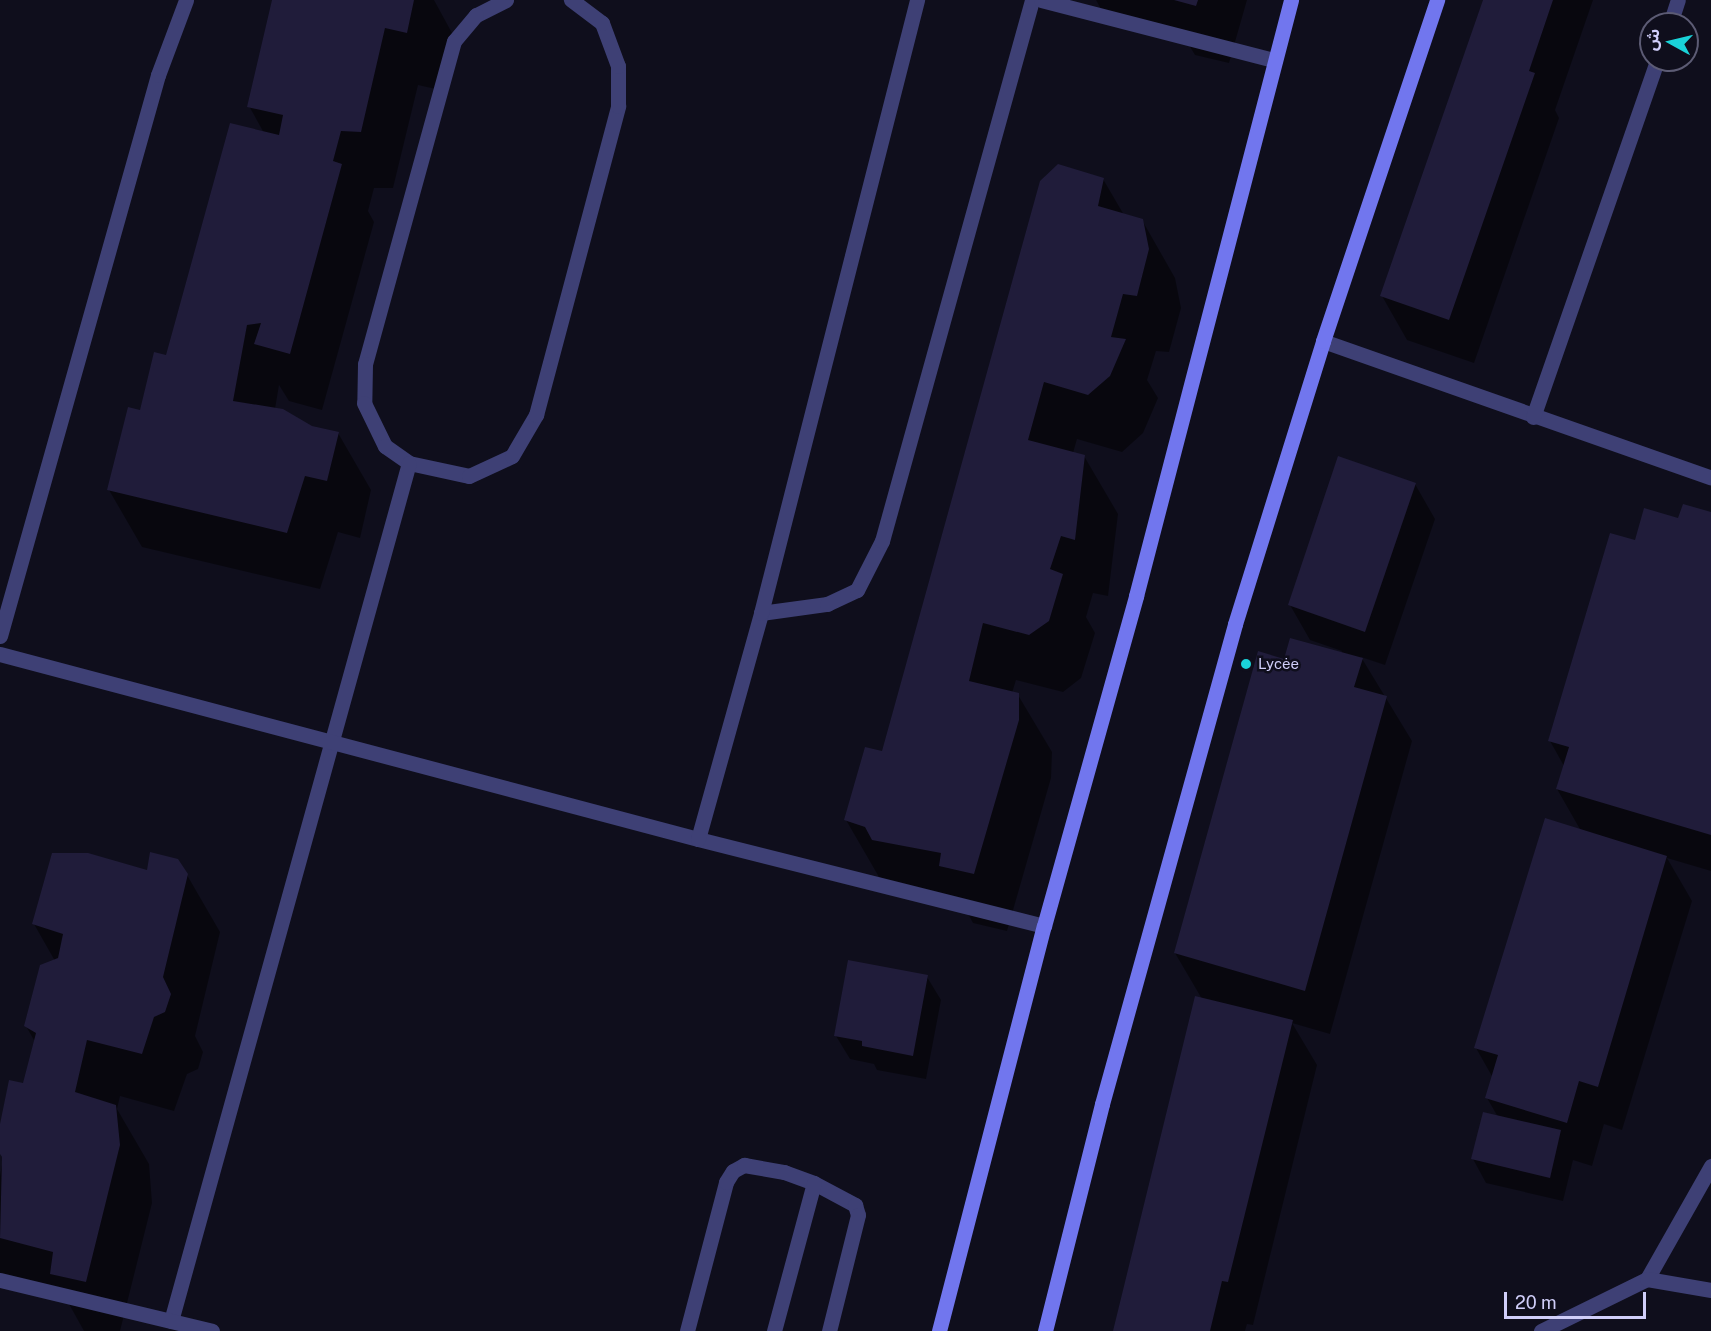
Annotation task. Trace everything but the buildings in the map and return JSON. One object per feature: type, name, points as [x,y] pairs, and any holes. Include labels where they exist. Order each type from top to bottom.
[{"type":"main road","points":[[939,1331],[1044,926],[1136,596],[1273,60],[1291,0]]},
{"type":"main road","points":[[1045,1331],[1102,1104],[1235,624],[1323,341],[1437,0]]},
{"type":"street","points":[[0,636],[158,75],[186,0]]},
{"type":"street","points":[[506,0],[476,15],[454,41],[365,363],[364,403],[385,446],[409,463],[469,476],[512,456],[536,415],[618,106],[618,66],[602,23],[571,0]]},
{"type":"street","points":[[698,838],[761,613],[917,0]]},
{"type":"street","points":[[761,613],[827,604],[857,590],[882,541],[1032,0]]},
{"type":"street","points":[[1041,0],[1273,60]]},
{"type":"street","points":[[1533,417],[1653,72]]},
{"type":"street","points":[[1323,341],[1711,478]]},
{"type":"street","points":[[171,1321],[409,463]]},
{"type":"street","points":[[0,654],[698,838],[1044,926]]},
{"type":"street","points":[[687,1331],[726,1182],[733,1171],[744,1165],[784,1172],[814,1183],[846,1198],[855,1205],[858,1215],[829,1331]]},
{"type":"street","points":[[1647,1280],[1711,1166]]},
{"type":"street","points":[[774,1331],[814,1183]]},
{"type":"street","points":[[0,1280],[212,1331]]},
{"type":"street","points":[[1541,1331],[1647,1280],[1711,1290]]},
{"type":"place","name":"Lycėe","points":[[1246,664]]}]
